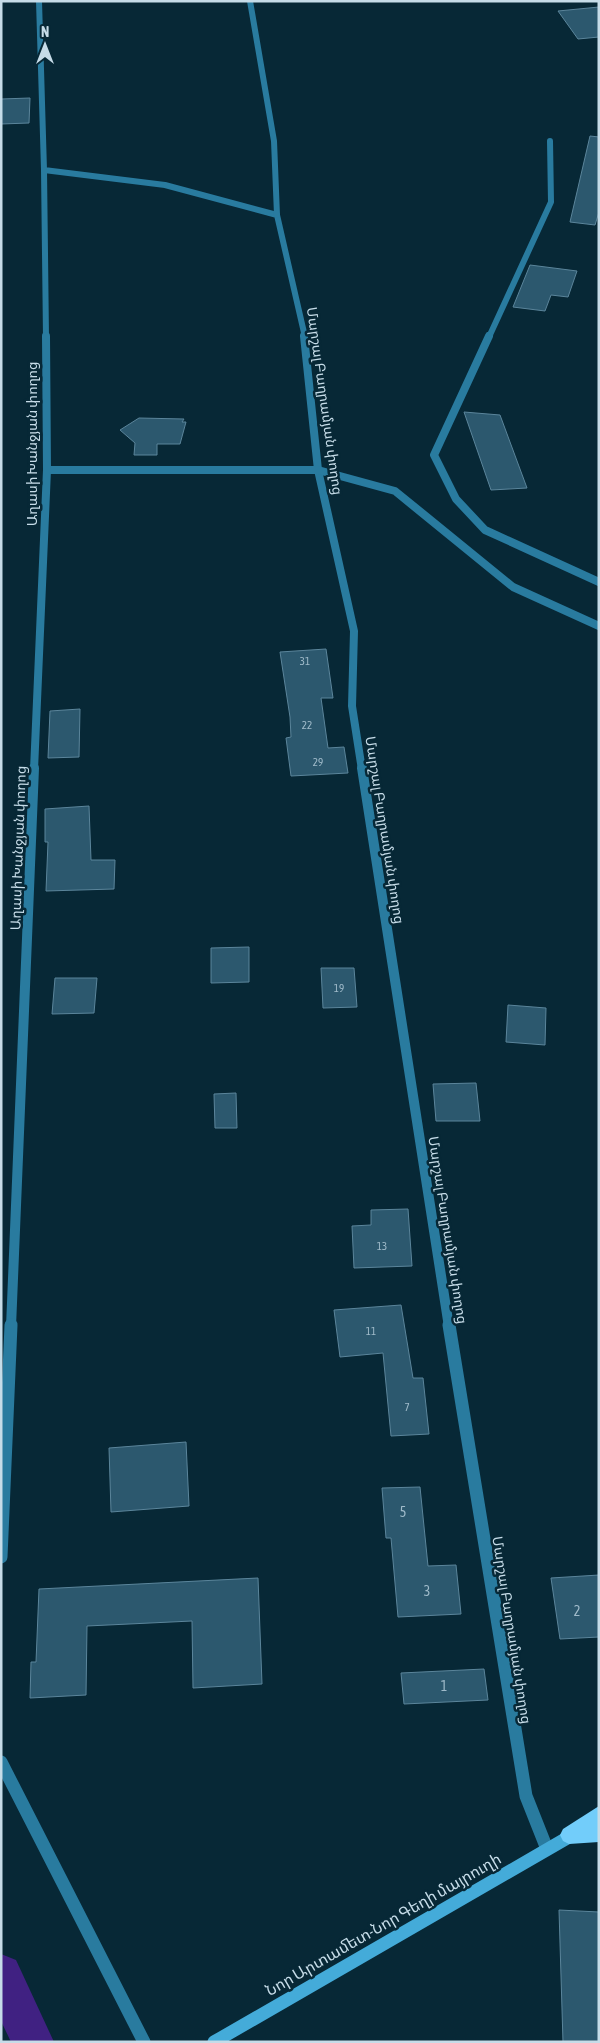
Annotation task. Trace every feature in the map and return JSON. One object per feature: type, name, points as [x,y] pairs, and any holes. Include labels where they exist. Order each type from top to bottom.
[{"type":"main road","points":[[569,1836],[599,1814]]},
{"type":"main road","name":"Նոր Արտամետ-Նոր Գեղի մայրուղի","points":[[214,2042],[569,1836],[599,1826]]},
{"type":"main road","points":[[569,1836],[599,1833]]},
{"type":"street","points":[[38,1],[44,170],[165,185],[277,215]]},
{"type":"street","name":"Մարշալ Բաղրամյան փողոց","points":[[250,1],[274,141],[277,215],[305,338],[318,470],[354,631],[352,706],[438,1256],[526,1796],[547,1849]]},
{"type":"street","points":[[550,141],[551,202],[434,455],[456,499],[485,530],[599,582]]},
{"type":"street","name":"Աղասի Խանջյան փողոց","points":[[1,1557],[47,470],[44,170]]},
{"type":"street","points":[[47,470],[318,470],[395,491],[513,587],[599,626]]},
{"type":"street","points":[[1,1762],[144,2042]]},
{"type":"building","points":[[599,7],[599,37],[578,39],[558,11]]},
{"type":"building","points":[[30,98],[29,123],[1,124],[1,99]]},
{"type":"building","points":[[590,136],[599,137],[599,212],[595,225],[570,222]]},
{"type":"building","points":[[530,265],[577,271],[568,297],[551,295],[545,311],[513,307]]},
{"type":"building","points":[[464,412],[500,415],[527,488],[491,490]]},
{"type":"building","points":[[139,418],[184,419],[182,422],[186,422],[180,444],[157,444],[157,455],[134,455],[135,443],[120,430]]},
{"type":"building","points":[[326,649],[333,698],[321,698],[328,748],[344,747],[348,773],[291,776],[286,738],[291,737],[290,717],[280,652]]},
{"type":"building","points":[[80,709],[79,757],[48,758],[50,711]]},
{"type":"building","points":[[89,806],[91,860],[115,860],[114,889],[46,891],[48,842],[45,842],[45,809]]},
{"type":"building","points":[[249,947],[249,982],[211,983],[211,948]]},
{"type":"building","points":[[321,968],[354,968],[357,1007],[323,1008]]},
{"type":"building","points":[[55,978],[97,978],[94,1013],[52,1014]]},
{"type":"building","points":[[508,1005],[546,1008],[545,1045],[506,1042]]},
{"type":"building","points":[[476,1083],[480,1121],[436,1121],[433,1084]]},
{"type":"building","points":[[236,1093],[237,1128],[215,1128],[214,1094]]},
{"type":"building","points":[[408,1209],[412,1266],[354,1268],[352,1226],[371,1225],[371,1210]]},
{"type":"building","points":[[401,1305],[413,1378],[423,1378],[429,1434],[391,1436],[383,1353],[340,1357],[334,1310]]},
{"type":"building","points":[[186,1442],[189,1506],[111,1512],[109,1448]]},
{"type":"building","points":[[420,1487],[428,1566],[456,1565],[461,1614],[398,1617],[391,1538],[386,1538],[382,1488]]},
{"type":"building","points":[[599,1575],[599,1637],[560,1639],[551,1578]]},
{"type":"building","points":[[258,1578],[262,1684],[193,1688],[192,1621],[87,1626],[86,1695],[30,1698],[31,1662],[36,1662],[39,1589]]},
{"type":"building","points":[[484,1669],[488,1700],[404,1704],[401,1673]]},
{"type":"building","points":[[559,1910],[599,1912],[599,2042],[563,2042]]},
{"type":"waterway","points":[[1,1975],[33,2042]]}]
